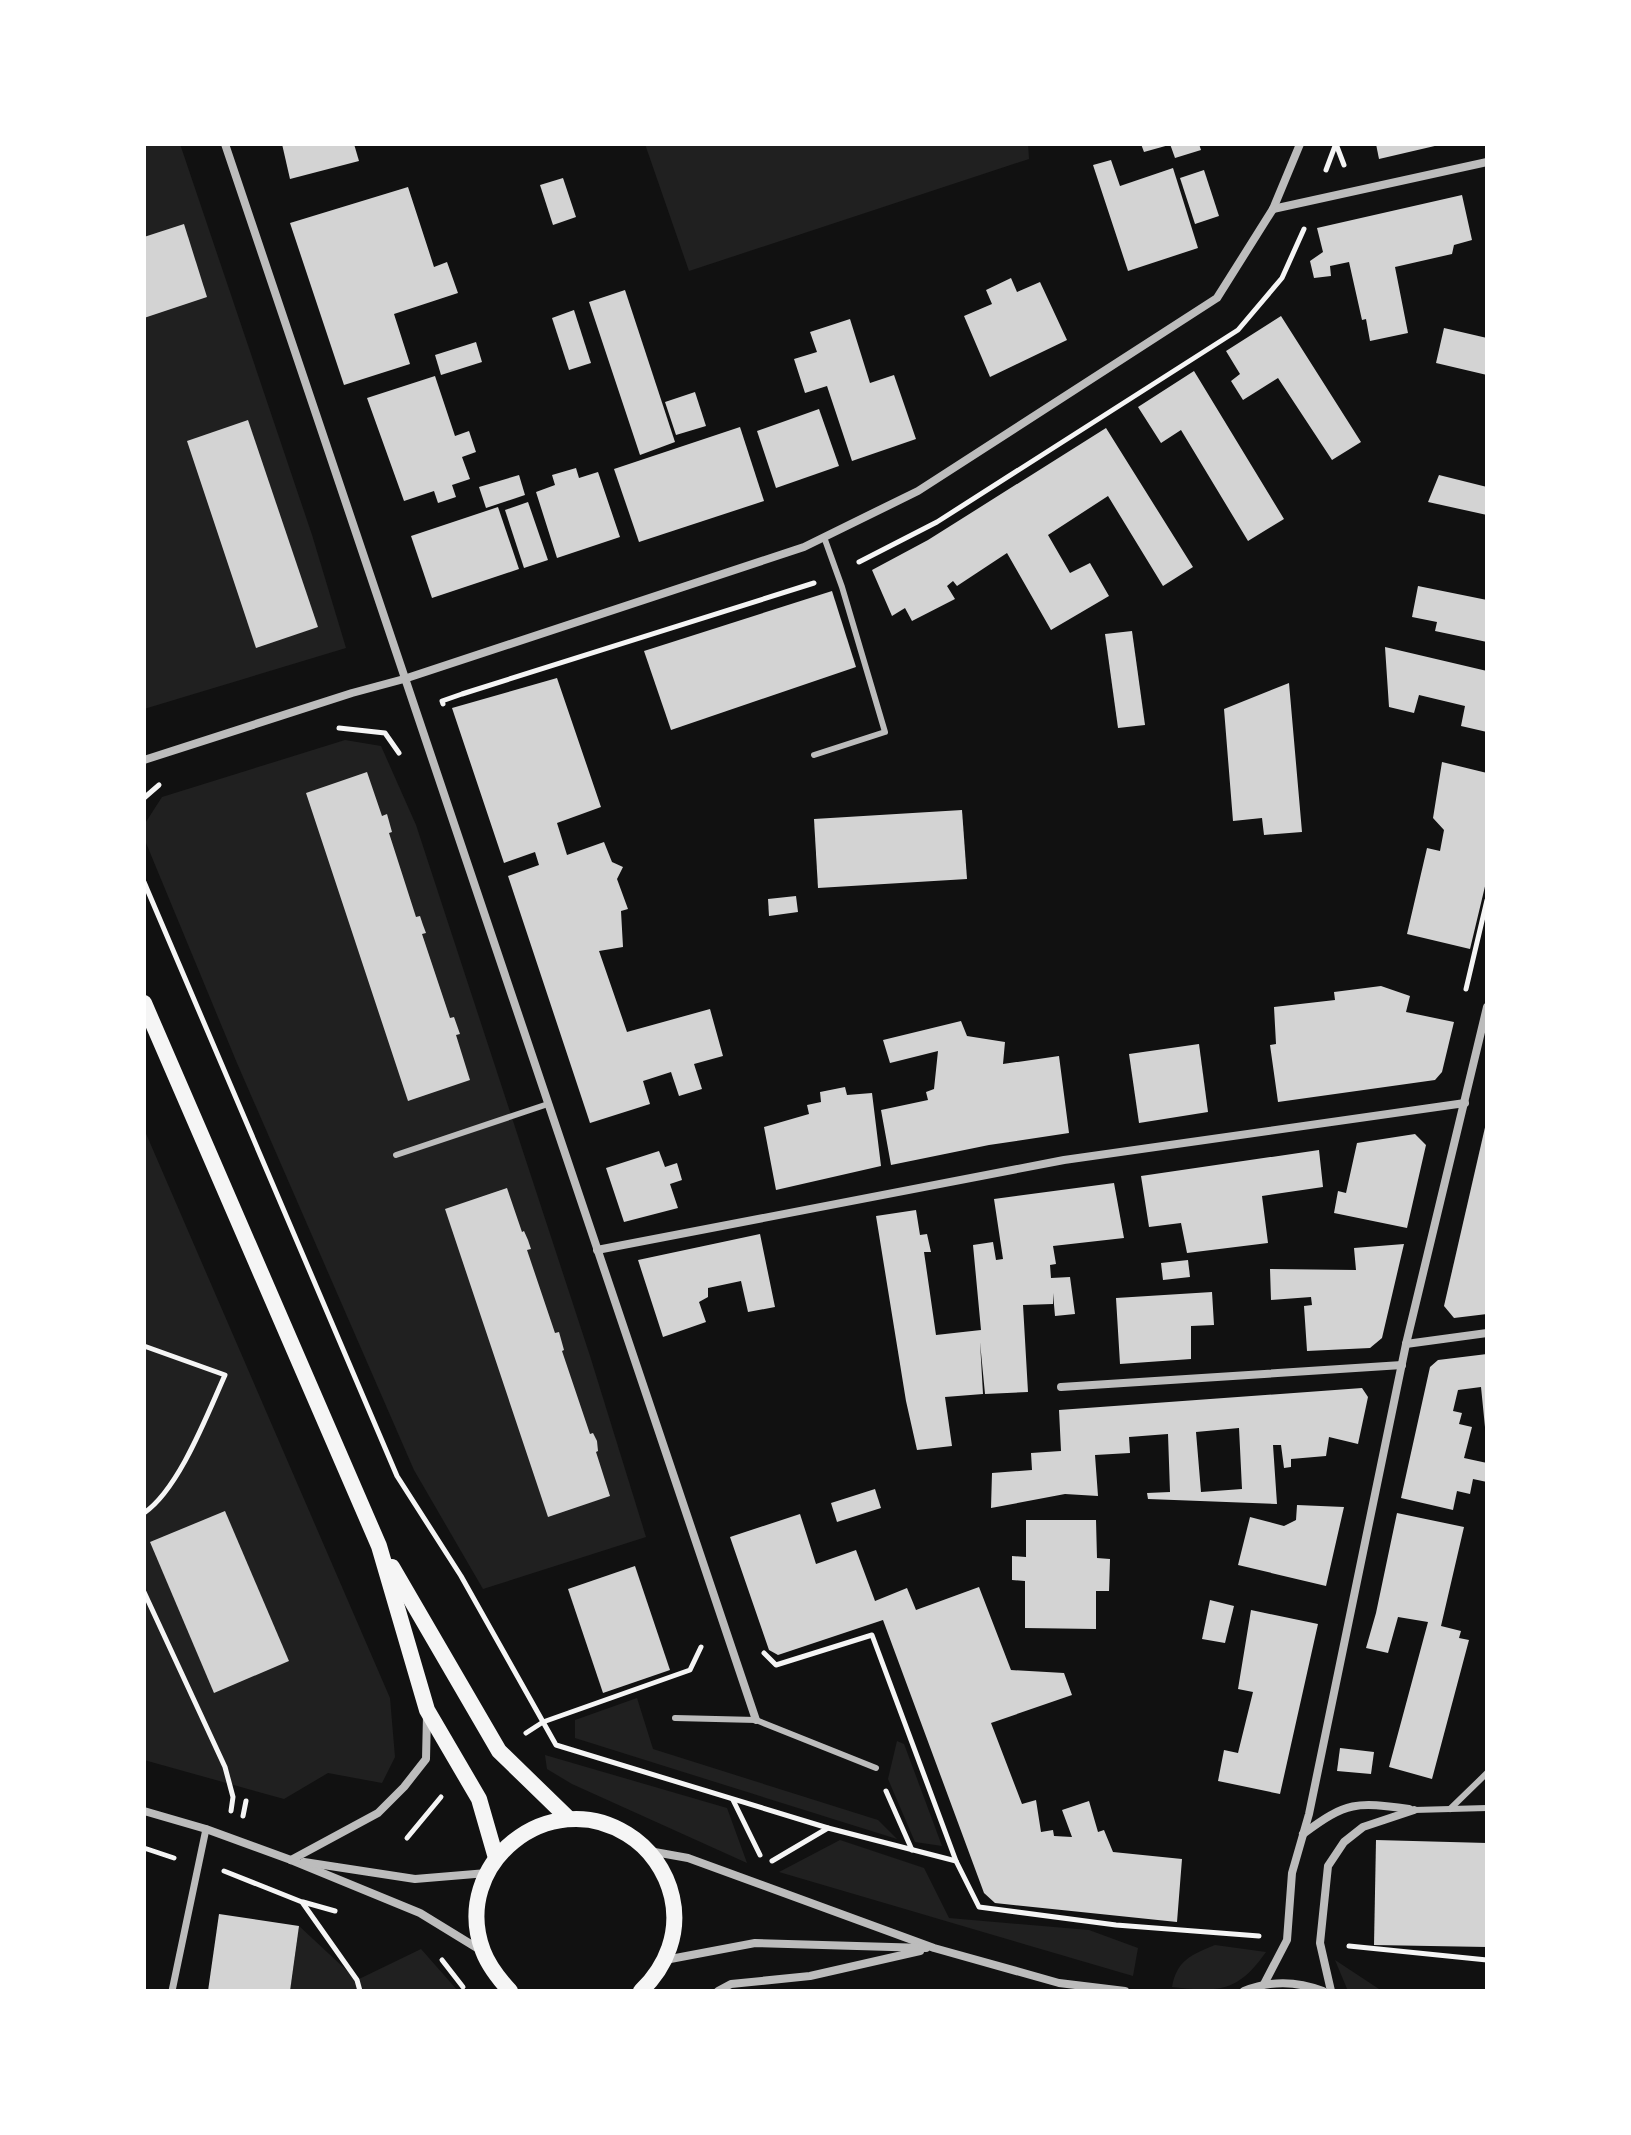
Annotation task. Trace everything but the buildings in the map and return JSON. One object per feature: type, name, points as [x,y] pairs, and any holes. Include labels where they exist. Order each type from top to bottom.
[{"type":"main road","points":[[144,1003],[379,1546],[499,1751],[569,1819]]},
{"type":"main road","points":[[379,1546],[427,1710],[479,1799],[496,1858]]},
{"type":"main road","points":[[510,1991],[496,1975],[483,1951],[477,1911],[480,1892],[496,1858],[521,1834],[553,1821],[569,1819],[604,1823],[620,1829],[648,1850],[666,1878],[674,1911],[671,1944],[665,1960],[641,1991]]},
{"type":"street","points":[[225,144],[756,1720]]},
{"type":"street","points":[[144,760],[404,679],[804,547],[918,491],[1217,298],[1273,209],[1300,144]]},
{"type":"street","points":[[1273,209],[1487,162]]},
{"type":"street","points":[[1264,1984],[1287,1940],[1292,1873],[1312,1798],[1406,1344],[1487,1007]]},
{"type":"street","points":[[597,1250],[1064,1160],[1465,1103]]},
{"type":"street","points":[[1406,1344],[1487,1333]]},
{"type":"street","points":[[1061,1387],[1402,1365]]},
{"type":"street","points":[[291,1860],[378,1813],[404,1787],[426,1759],[427,1710]]},
{"type":"street","points":[[1302,1835],[1332,1812],[1364,1803],[1414,1810]]},
{"type":"street","points":[[1331,1991],[1320,1943],[1328,1866],[1344,1842],[1363,1827],[1414,1810]]},
{"type":"street","points":[[144,1811],[229,1837],[420,1913],[483,1951]]},
{"type":"street","points":[[172,1991],[206,1829]]},
{"type":"street","points":[[648,1850],[688,1858],[934,1948],[1059,1983],[1125,1991]]},
{"type":"street","points":[[291,1860],[415,1879],[487,1873]]},
{"type":"street","points":[[665,1960],[755,1943],[934,1948]]},
{"type":"street","points":[[718,1991],[731,1984],[810,1976],[934,1948]]},
{"type":"street","points":[[1059,1983],[1072,1991]]},
{"type":"street","points":[[1244,1991],[1264,1984],[1295,1983],[1323,1991]]},
{"type":"lane","points":[[814,755],[885,732],[824,537]]},
{"type":"lane","points":[[396,1155],[548,1104]]},
{"type":"lane","points":[[675,1718],[756,1720],[876,1768]]},
{"type":"lane","points":[[1450,1809],[1487,1773]]},
{"type":"lane","points":[[1414,1810],[1487,1808]]},
{"type":"path","points":[[337,728],[385,733],[402,757]]},
{"type":"path","points":[[144,798],[163,782]]},
{"type":"path","points":[[144,882],[397,1476],[461,1576],[556,1745],[828,1828],[956,1861]]},
{"type":"path","points":[[1463,1003],[1487,900]]},
{"type":"path","points":[[144,1346],[225,1375],[193,1444],[158,1504],[144,1513]]},
{"type":"path","points":[[144,1592],[225,1767],[233,1797],[223,1870],[302,1902],[357,1980],[360,1991]]},
{"type":"path","points":[[762,1650],[776,1665],[872,1635],[956,1861],[979,1907],[1116,1925],[1287,1940]]},
{"type":"path","points":[[518,1738],[543,1722],[690,1670],[703,1643]]},
{"type":"path","points":[[876,1768],[912,1850]]},
{"type":"path","points":[[407,1838],[443,1795]]},
{"type":"path","points":[[732,1799],[765,1865],[828,1828]]},
{"type":"path","points":[[1320,1943],[1487,1960]]},
{"type":"shaded area","points":[[144,144],[180,144],[312,535],[346,648],[144,709]]},
{"type":"shaded area","points":[[645,144],[1028,144],[1029,159],[689,271]]},
{"type":"shaded area","points":[[345,740],[381,746],[416,825],[646,1537],[483,1589],[414,1470],[237,1063],[144,838],[144,825],[162,797]]},
{"type":"shaded area","points":[[144,1129],[390,1698],[395,1757],[382,1783],[328,1773],[284,1799],[144,1760]]},
{"type":"shaded area","points":[[637,1698],[653,1749],[878,1820],[897,1839],[575,1738],[575,1720]]},
{"type":"shaded area","points":[[897,1741],[904,1744],[942,1846],[915,1842],[888,1779]]},
{"type":"shaded area","points":[[545,1755],[727,1808],[747,1863],[572,1784],[547,1769]]},
{"type":"shaded area","points":[[840,1840],[924,1868],[949,1918],[1089,1930],[1138,1948],[1133,1976],[779,1872]]},
{"type":"shaded area","points":[[299,1926],[357,1980],[421,1949],[458,1991],[290,1991]]},
{"type":"shaded area","points":[[1215,1945],[1266,1952],[1246,1975],[1226,1987],[1172,1987],[1181,1964]]},
{"type":"shaded area","points":[[1335,1960],[1382,1991],[1348,1991]]}]
